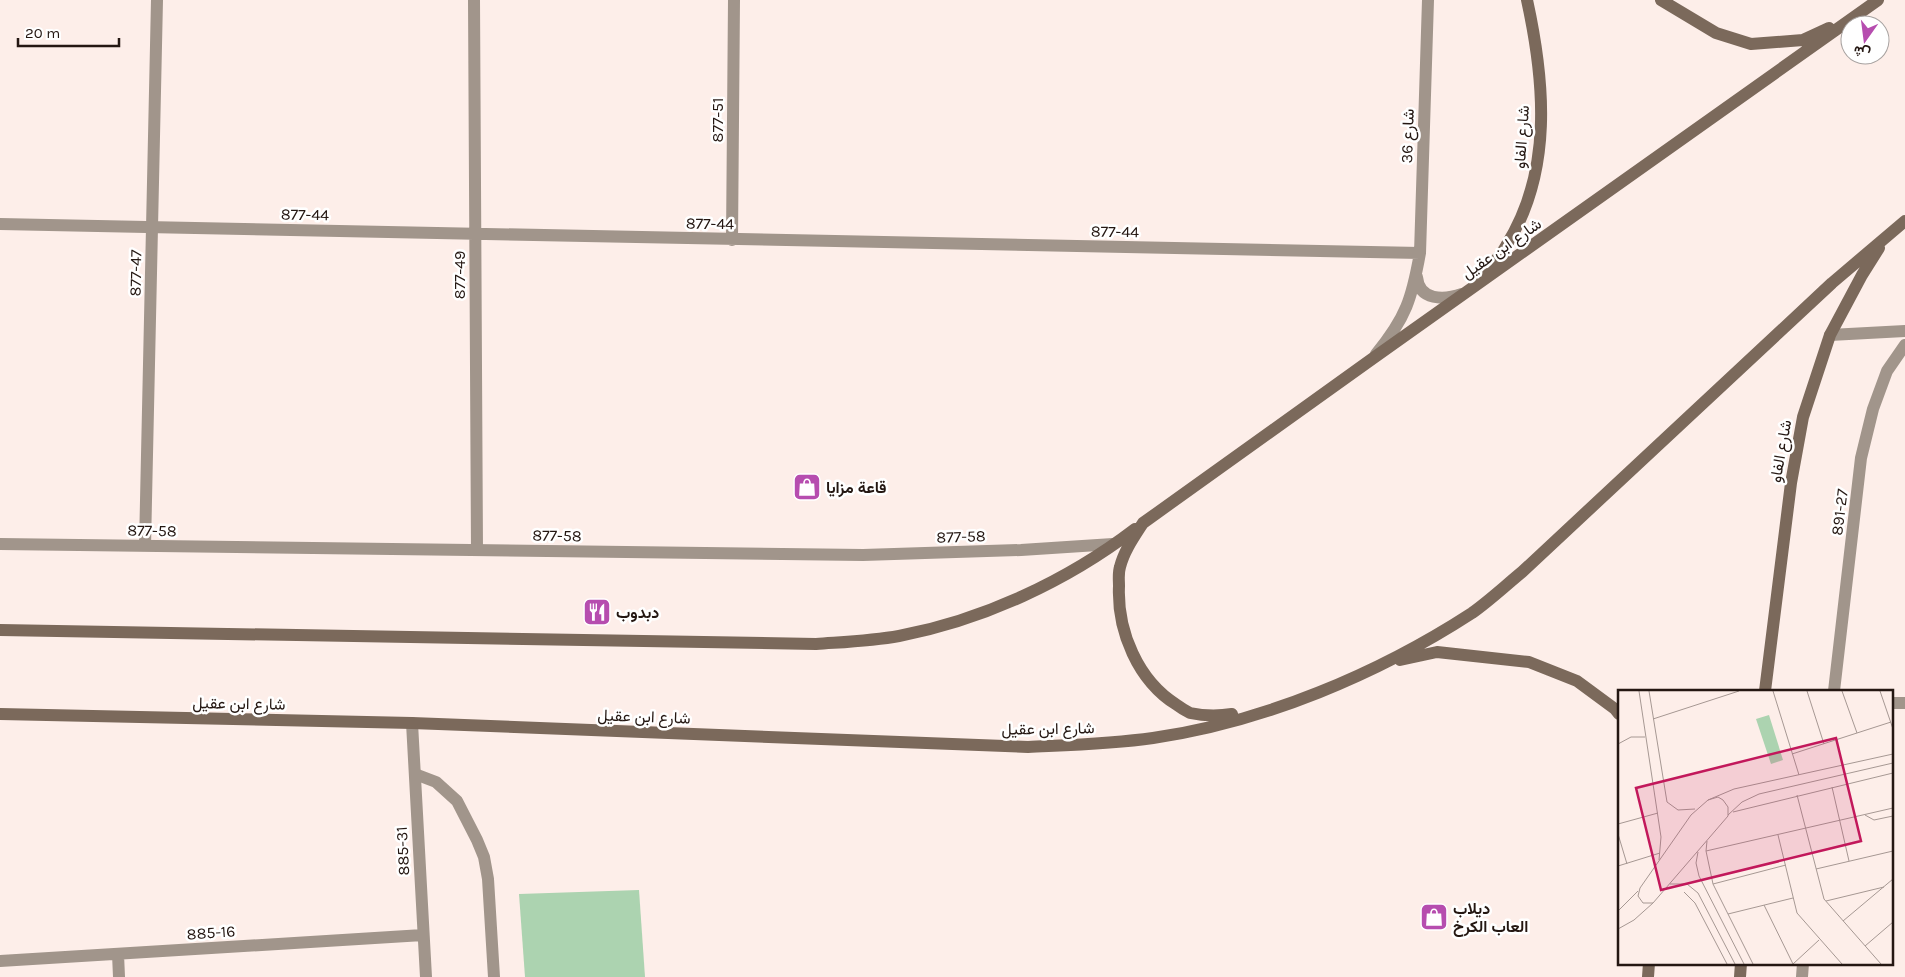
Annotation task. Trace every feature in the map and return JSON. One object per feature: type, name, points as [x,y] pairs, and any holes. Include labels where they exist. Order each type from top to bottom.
[{"type":"main road","name":"شارع الفاو","points":[[1469,290],[1506,247],[1526,207],[1537,170],[1542,117],[1536,42],[1526,0]]},
{"type":"main road","points":[[1661,0],[1716,33],[1751,44],[1803,40],[1864,10]]},
{"type":"main road","name":"شارع ابن عقيل","points":[[0,630],[816,644],[898,636],[978,615],[1055,581],[1113,544],[1878,0]]},
{"type":"main road","name":"شارع ابن عقيل","points":[[0,714],[412,723],[1028,747],[1095,744],[1154,738],[1217,725],[1282,706],[1348,680],[1412,648],[1473,612],[1522,572],[1832,283],[1905,220]]},
{"type":"main road","name":"شارع الفاو","points":[[1765,690],[1791,483],[1802,417],[1830,335],[1862,275],[1887,236]]},
{"type":"main road","name":"شارع ابن عقيل","points":[[1143,523],[1128,546],[1119,568],[1118,597],[1122,625],[1131,652],[1146,676],[1165,698],[1189,712],[1217,716],[1282,706]]},
{"type":"main road","points":[[1383,663],[1437,652],[1529,662],[1577,681],[1618,713]]},
{"type":"main road","points":[[1648,977],[1649,964]]},
{"type":"main road","points":[[1740,977],[1741,964]]},
{"type":"street","name":"877-47","points":[[145,546],[157,0]]},
{"type":"street","name":"877-49","points":[[474,0],[477,550]]},
{"type":"street","name":"877-51","points":[[732,240],[734,0]]},
{"type":"street","name":"شارع 36","points":[[1372,359],[1393,334],[1407,307],[1414,286],[1420,254],[1428,0]]},
{"type":"street","name":"877-44","points":[[0,224],[1420,254]]},
{"type":"street","points":[[1416,272],[1417,284],[1428,296],[1449,298],[1469,290]]},
{"type":"street","points":[[1830,335],[1905,331]]},
{"type":"street","name":"891-27","points":[[1834,690],[1861,458],[1873,409],[1887,370],[1905,345]]},
{"type":"street","name":"877-58","points":[[0,544],[863,555],[1021,550],[1113,544]]},
{"type":"street","points":[[1892,703],[1905,703]]},
{"type":"street","name":"885-31","points":[[412,723],[426,977]]},
{"type":"street","points":[[415,774],[436,782],[457,801],[484,857],[488,879],[494,977]]},
{"type":"street","name":"885-16","points":[[0,961],[423,935]]},
{"type":"street","points":[[118,954],[119,977]]},
{"type":"street","points":[[1802,977],[1803,964]]},
{"type":"green space","points":[[639,890],[645,977],[525,977],[519,894]]},
{"type":"place","name":"قاعة مزايا","points":[[807,487]]},
{"type":"place","name":"دبدوب","points":[[597,612]]},
{"type":"place","name":"ديلاب العاب الكرخ","points":[[1434,917]]}]
